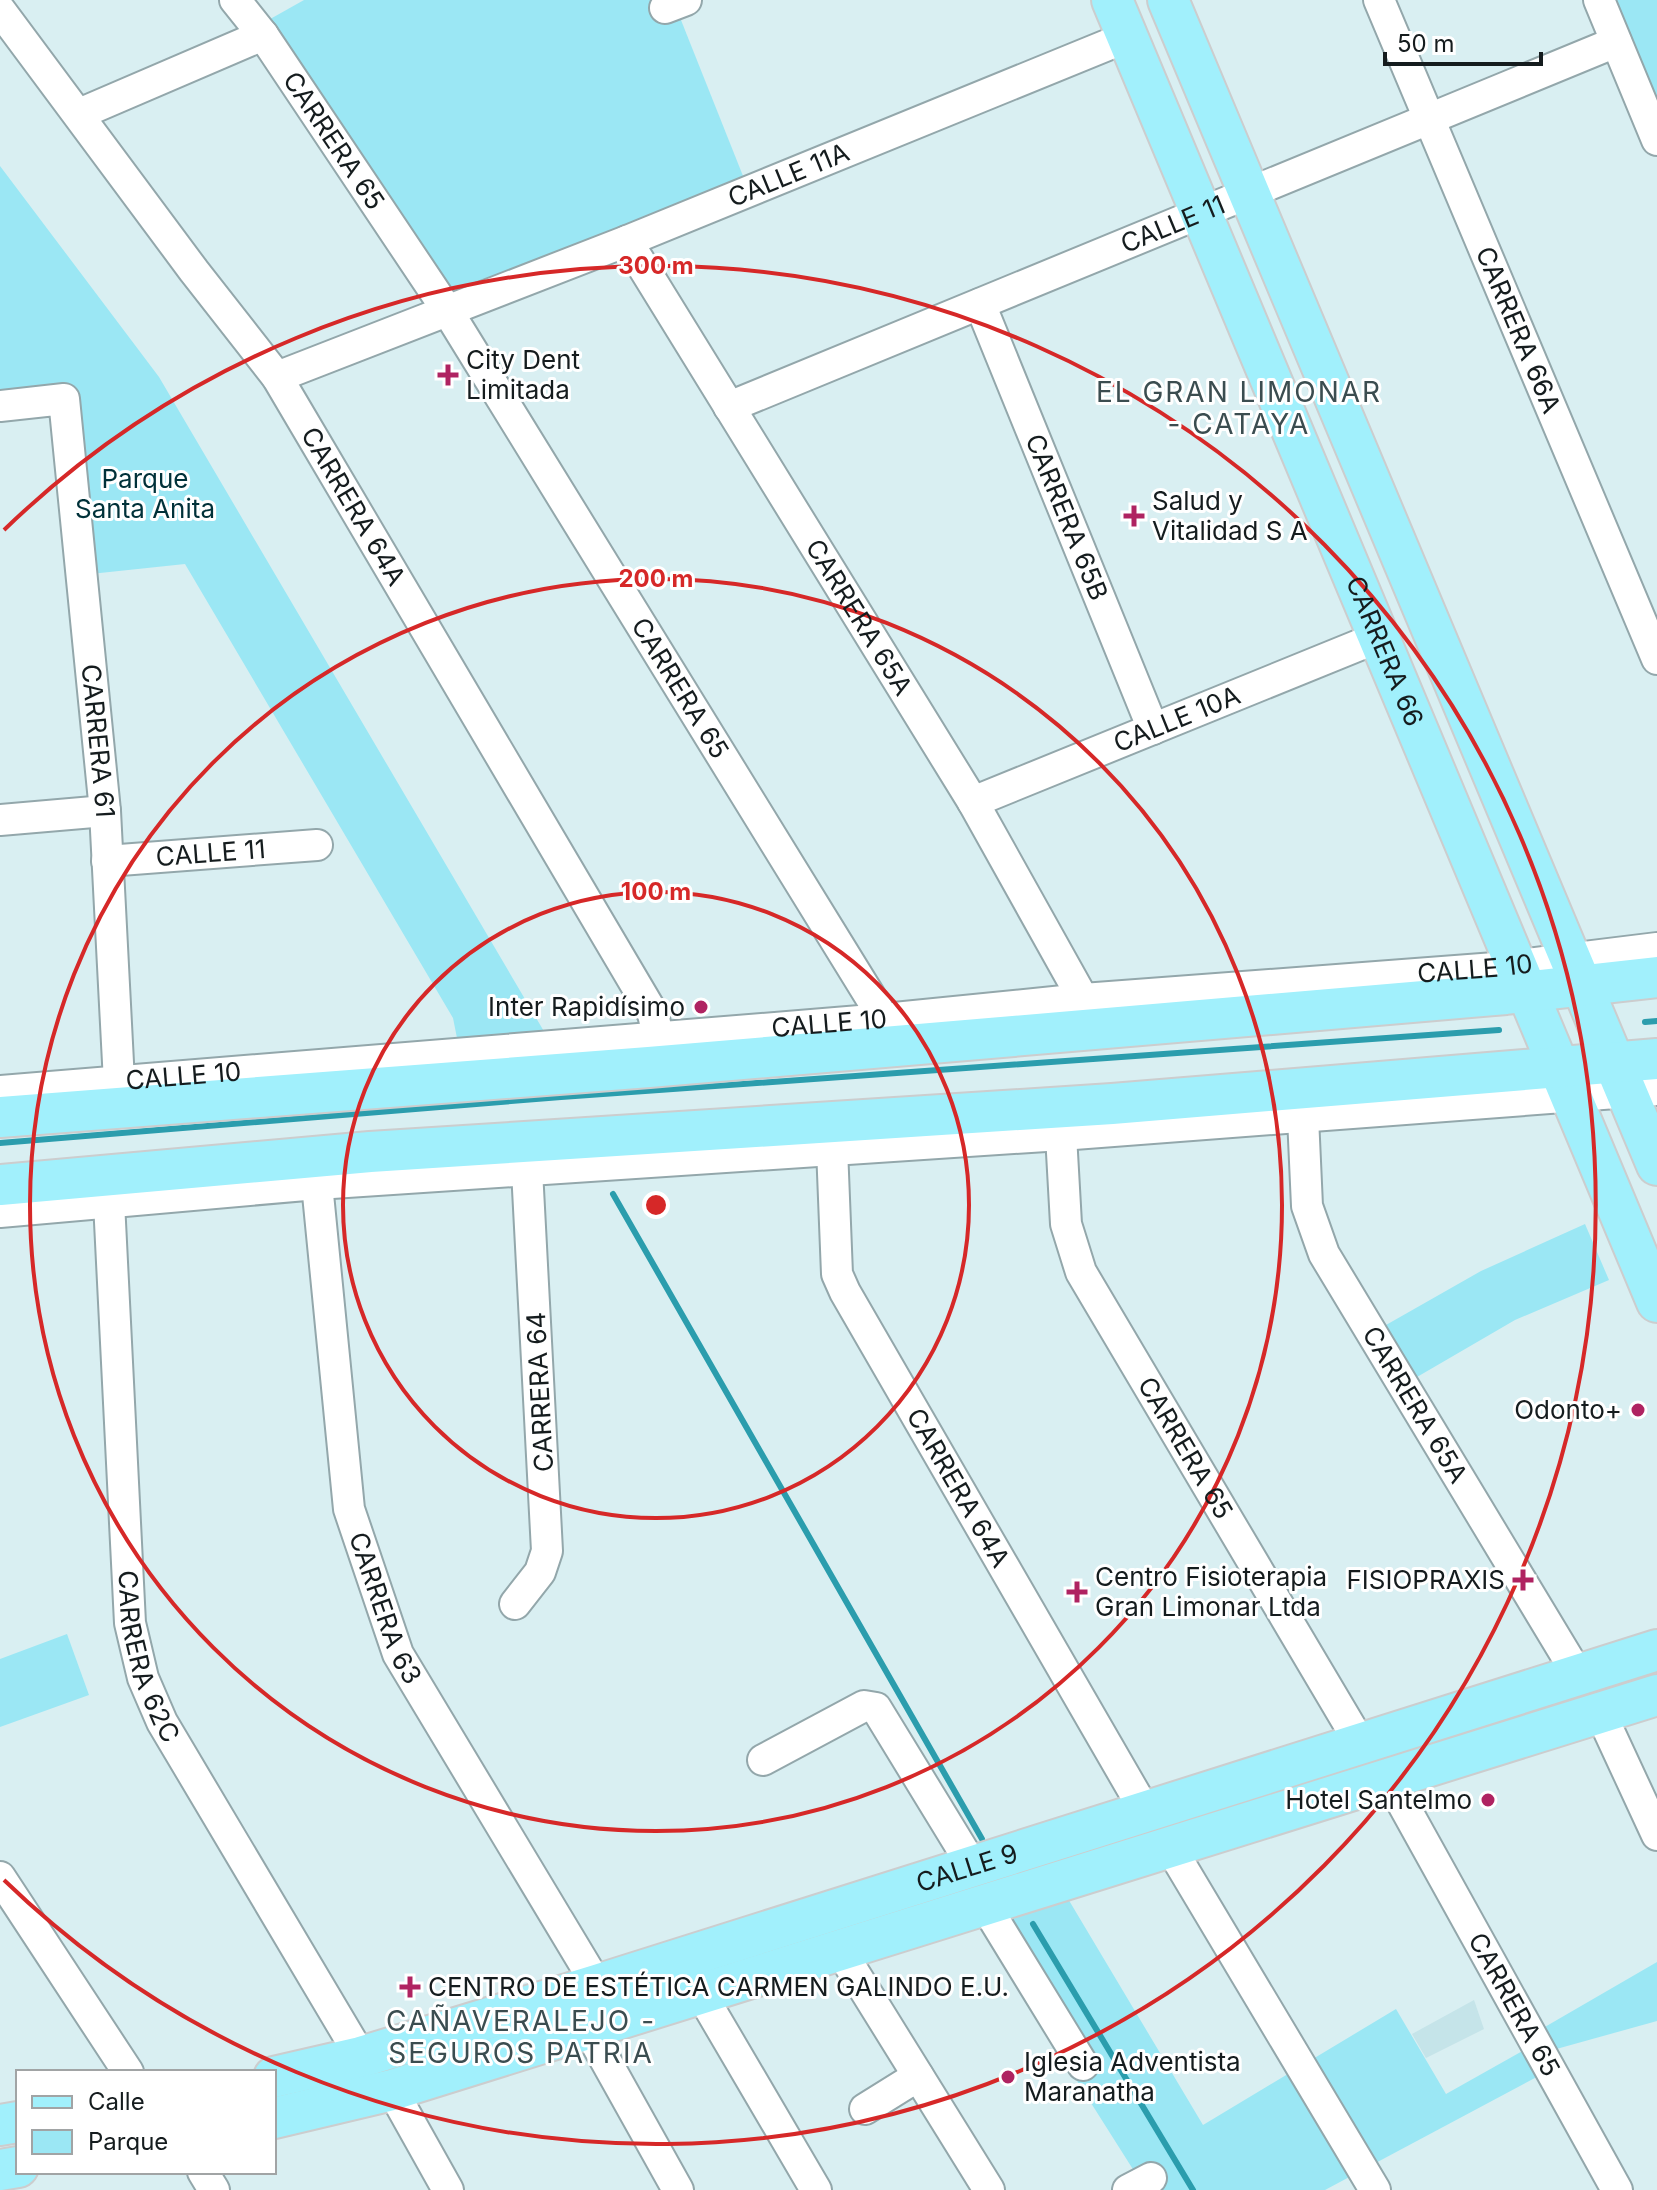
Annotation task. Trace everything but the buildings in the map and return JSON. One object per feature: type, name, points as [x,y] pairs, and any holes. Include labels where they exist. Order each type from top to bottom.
[{"type":"main road","name":"CARRERA 66","points":[[1112,0],[1657,1302]]},
{"type":"main road","name":"CARRERA 66","points":[[1168,0],[1576,971],[1632,1081],[1657,1165]]},
{"type":"main road","name":"CALLE 10","points":[[0,1117],[650,1046],[1522,979],[1576,971],[1657,977]]},
{"type":"main road","points":[[0,1185],[220,1179],[573,1153],[830,1119],[1112,1117],[1564,1081],[1632,1081],[1657,1059]]},
{"type":"main road","name":"CALLE 9","points":[[276,2077],[361,2057],[597,1985],[1657,1650]]},
{"type":"main road","name":"CALLE 9","points":[[276,2118],[392,2090],[1657,1695]]},
{"type":"main road","points":[[841,1906],[919,1925]]},
{"type":"main road","points":[[715,1989],[786,1923]]},
{"type":"street","name":"CARRERA 65","points":[[235,0],[263,35],[447,310],[884,1019]]},
{"type":"street","name":"CARRERA 66A","points":[[1379,0],[1657,659]]},
{"type":"street","points":[[1599,0],[1657,140]]},
{"type":"street","name":"CARRERA 64A","points":[[0,10],[277,377],[653,1014],[650,1046]]},
{"type":"street","points":[[79,114],[263,35]]},
{"type":"street","name":"CALLE 11A","points":[[277,377],[627,241],[1127,37]]},
{"type":"street","name":"CALLE 11","points":[[729,407],[1616,42]]},
{"type":"street","name":"CARRERA 65A","points":[[627,241],[973,802],[1083,999]]},
{"type":"street","name":"CARRERA 65B","points":[[980,304],[1153,729]]},
{"type":"street","name":"CARRERA 61","points":[[0,406],[64,399],[105,811],[119,1082]]},
{"type":"street","name":"CALLE 10A","points":[[973,802],[1379,637]]},
{"type":"street","points":[[0,820],[105,811]]},
{"type":"street","name":"CALLE 11","points":[[107,861],[317,845]]},
{"type":"street","name":"CALLE 10","points":[[1576,971],[1657,948]]},
{"type":"street","name":"CALLE 10","points":[[0,1091],[650,1046],[1083,999],[1147,1009]]},
{"type":"street","points":[[0,1212],[109,1202],[220,1179],[317,1184],[527,1170],[573,1153],[832,1148],[1061,1135],[1112,1117],[1303,1117],[1564,1081]]},
{"type":"street","name":"CARRERA 65A","points":[[1303,1117],[1307,1206],[1324,1254],[1578,1675]]},
{"type":"street","name":"CARRERA 65","points":[[1061,1135],[1066,1224],[1081,1272],[1360,1743]]},
{"type":"street","name":"CARRERA 64A","points":[[832,1148],[837,1274],[845,1292],[1145,1811]]},
{"type":"street","name":"CARRERA 64","points":[[515,1604],[540,1572],[547,1551],[527,1170]]},
{"type":"street","name":"CARRERA 63","points":[[317,1184],[349,1509],[398,1654],[597,1985]]},
{"type":"street","name":"CARRERA 62C","points":[[109,1202],[130,1623],[143,1678],[196,1785],[361,2057]]},
{"type":"street","points":[[763,1760],[864,1706],[876,1708],[972,1865]]},
{"type":"street","points":[[1600,1712],[1657,1835]]},
{"type":"street","name":"CARRERA 65","points":[[1389,1779],[1617,2190]]},
{"type":"street","points":[[1170,1847],[1375,2190]]},
{"type":"street","points":[[0,1877],[127,2070]]},
{"type":"street","points":[[985,1905],[1083,2065]]},
{"type":"street","points":[[840,1950],[989,2190]]},
{"type":"street","points":[[715,1989],[816,2190]]},
{"type":"street","points":[[588,2029],[678,2190]]},
{"type":"street","points":[[865,2109],[918,2076]]},
{"type":"street","points":[[392,2090],[448,2190]]},
{"type":"shaded area","points":[[1474,2000],[1484,2029],[1426,2058],[1412,2034]]},
{"type":"green space","points":[[304,0],[673,0],[749,191],[447,310],[256,27]]},
{"type":"green space","points":[[1599,0],[1657,0],[1657,140]]},
{"type":"green space","name":"Parque Santa Anita","points":[[0,166],[159,377],[552,1045],[460,1053],[453,1018],[185,564],[81,575],[64,399],[0,406]]},
{"type":"green space","points":[[1585,1224],[1609,1280],[1515,1320],[1417,1377],[1386,1325],[1481,1271]]},
{"type":"green space","points":[[67,1634],[89,1695],[0,1727],[0,1659]]},
{"type":"green space","points":[[1058,1882],[1203,2125],[1396,2009],[1446,2094],[1535,2044],[1531,2035],[1657,1962],[1657,2021],[1542,2053],[1550,2070],[1325,2190],[1128,2190],[1141,2182],[1072,2073],[985,1905]]},
{"type":"waterway","points":[[1645,1022],[1657,1021]]},
{"type":"waterway","points":[[0,1143],[561,1097],[1499,1030]]},
{"type":"waterway","points":[[613,1194],[982,1839]]},
{"type":"waterway","points":[[1033,1924],[1193,2190]]},
{"type":"place","name":"City Dent Limitada","points":[[448,375]]},
{"type":"place","name":"Salud y Vitalidad S A","points":[[1134,516]]},
{"type":"place","name":"Inter Rapidísimo","points":[[701,1007]]},
{"type":"place","name":"Odonto+","points":[[1638,1410]]},
{"type":"place","name":"FISIOPRAXIS","points":[[1523,1580]]},
{"type":"place","name":"Centro Fisioterapia Gran Limonar Ltda","points":[[1077,1592]]},
{"type":"place","name":"Hotel Santelmo","points":[[1488,1800]]},
{"type":"place","name":"CENTRO DE ESTÉTICA CARMEN GALINDO E.U.","points":[[410,1987]]},
{"type":"place","name":"Iglesia Adventista Maranatha","points":[[1008,2077]]},
{"type":"district","name":"EL GRAN LIMONAR - CATAYA","points":[[1239,408]]},
{"type":"district","name":"CAÑAVERALEJO - SEGUROS PATRIA","points":[[521,2037]]}]
